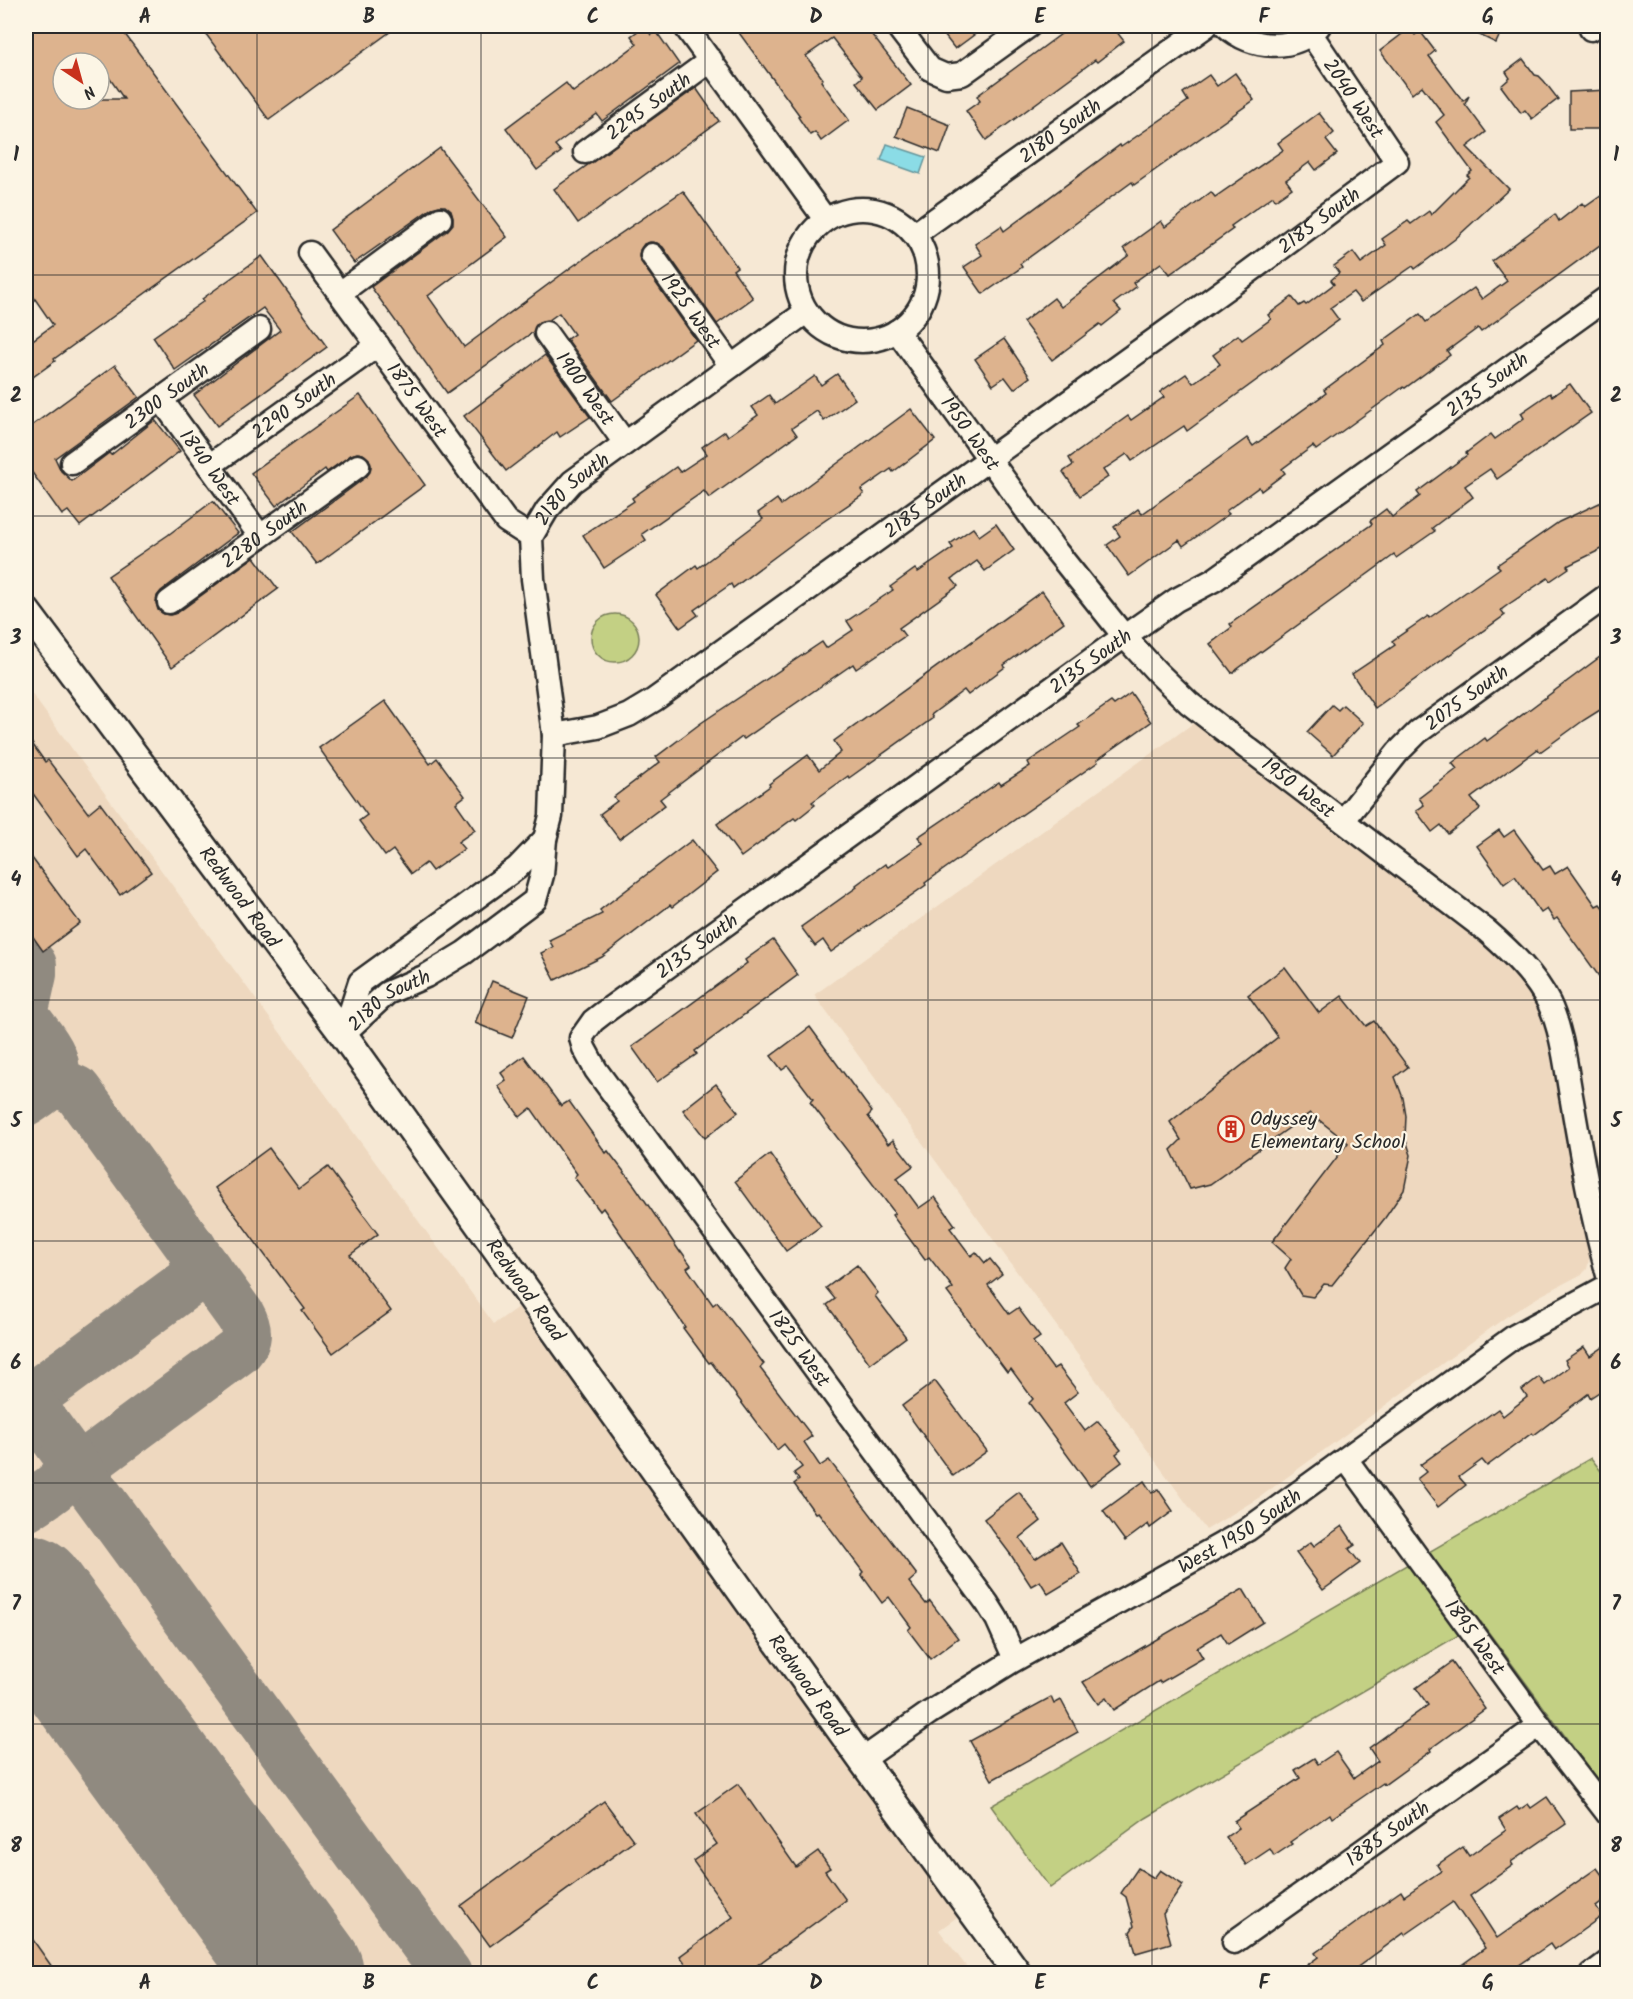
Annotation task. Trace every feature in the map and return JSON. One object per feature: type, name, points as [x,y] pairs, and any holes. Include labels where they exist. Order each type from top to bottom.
[{"type":"main road","name":"Redwood Road","points":[[26,612],[343,1034],[862,1760],[1018,1974]]},
{"type":"street","points":[[685,26],[825,219]]},
{"type":"street","points":[[897,26],[930,69],[946,76],[962,74],[1029,26]]},
{"type":"street","name":"2180 South","points":[[915,234],[1206,26]]},
{"type":"street","points":[[1226,26],[1237,36],[1262,45],[1289,44],[1315,30]]},
{"type":"street","name":"2040 West","points":[[1315,30],[1397,162]]},
{"type":"street","name":"2295 South","points":[[585,152],[711,60]]},
{"type":"street","name":"2185 South","points":[[554,735],[598,727],[629,715],[654,700],[990,459],[1397,162]]},
{"type":"street","points":[[873,209],[896,218],[915,234],[925,253],[928,275],[924,297],[914,316],[897,331],[873,340],[847,340],[824,330],[806,312],[796,287],[796,261],[806,237],[825,219],[848,210],[873,209]]},
{"type":"street","points":[[340,293],[440,219]]},
{"type":"street","name":"1875 West","points":[[310,253],[506,521],[531,537]]},
{"type":"street","name":"1925 West","points":[[652,255],[731,366]]},
{"type":"street","name":"2135 South","points":[[581,1038],[593,1021],[602,1014],[1124,636],[1176,600],[1215,580],[1608,297]]},
{"type":"street","name":"2180 South","points":[[343,1034],[387,993],[426,976],[454,959],[535,900],[542,875],[545,839],[550,816],[554,735],[533,579],[531,537],[548,510],[572,482],[806,312]]},
{"type":"street","name":"2300 South","points":[[72,464],[259,329]]},
{"type":"street","name":"1950 West","points":[[897,331],[1052,546],[1124,636],[1157,672],[1189,703],[1487,931],[1512,953],[1534,980],[1549,1004],[1560,1034],[1586,1177],[1608,1275]]},
{"type":"street","name":"1900 West","points":[[546,333],[625,443]]},
{"type":"street","name":"2290 South","points":[[209,466],[378,345]]},
{"type":"street","name":"1840 West","points":[[161,399],[260,536]]},
{"type":"street","name":"2280 South","points":[[169,602],[358,466]]},
{"type":"street","name":"2075 South","points":[[1342,821],[1398,752],[1418,732],[1608,595]]},
{"type":"street","name":"2180 South","points":[[343,1034],[360,982],[517,868],[545,839]]},
{"type":"street","name":"1825 West","points":[[581,1038],[596,1070],[987,1603],[1016,1659]]},
{"type":"street","name":"West 1950 South","points":[[862,1760],[929,1713],[1016,1659],[1247,1530],[1515,1336],[1608,1286]]},
{"type":"street","name":"1895 West","points":[[1346,1459],[1540,1725],[1608,1814]]},
{"type":"street","name":"1885 South","points":[[1234,1942],[1540,1725]]},
{"type":"street","points":[[1592,1974],[1608,1962]]},
{"type":"shaded area","points":[[26,686],[494,1324],[518,1307],[960,1915],[939,1930],[971,1973],[26,1973]]},
{"type":"shaded area","points":[[1195,722],[1492,949],[1515,972],[1537,1006],[1545,1029],[1590,1255],[1587,1269],[1582,1274],[1506,1317],[1260,1497],[1206,1530],[814,995]]},
{"type":"green space","points":[[615,614],[632,621],[639,638],[632,655],[615,662],[598,655],[591,638],[598,621]]},
{"type":"green space","points":[[1591,1458],[1607,1479],[1607,1793],[1481,1622],[1146,1818],[1050,1888],[991,1806]]},
{"type":"water","points":[[887,144],[926,157],[920,174],[881,160]]},
{"type":"building","points":[[26,26],[119,26],[257,213],[54,359],[55,361],[26,382],[26,345],[53,325],[26,286]]},
{"type":"building","points":[[200,26],[398,26],[269,120]]},
{"type":"building","points":[[645,26],[651,35],[656,31],[679,64],[602,121],[597,114],[555,145],[561,152],[537,170],[506,128],[566,83],[573,92],[637,44],[631,36]]},
{"type":"building","points":[[734,26],[865,26],[911,85],[878,110],[856,82],[862,77],[832,38],[806,56],[849,120],[821,141],[815,132],[810,135],[798,117],[800,116]]},
{"type":"building","points":[[937,26],[986,26],[955,49]]},
{"type":"building","points":[[1072,26],[1112,26],[1124,41],[986,140],[966,111],[980,101],[977,96]]},
{"type":"building","points":[[1461,26],[1504,26],[1496,43]]},
{"type":"building","points":[[1410,28],[1415,35],[1420,31],[1435,51],[1429,56],[1463,101],[1469,96],[1465,104],[1486,132],[1467,147],[1509,189],[1455,239],[1415,269],[1413,266],[1361,302],[1353,292],[1330,308],[1339,320],[1187,431],[1184,426],[1132,461],[1127,454],[1103,470],[1108,477],[1080,496],[1063,472],[1073,465],[1069,458],[1128,416],[1131,420],[1164,397],[1160,392],[1186,374],[1193,383],[1220,364],[1213,355],[1220,348],[1238,335],[1242,340],[1271,319],[1268,315],[1292,297],[1299,306],[1304,303],[1306,305],[1334,284],[1331,280],[1339,273],[1334,266],[1353,252],[1361,263],[1386,245],[1382,239],[1408,221],[1411,224],[1429,211],[1431,215],[1469,177],[1467,175],[1472,171],[1436,122],[1444,115],[1422,86],[1412,94],[1380,51]]},
{"type":"building","points":[[1523,59],[1558,99],[1532,119],[1525,110],[1521,113],[1501,86],[1510,78],[1506,72]]},
{"type":"building","points":[[1235,73],[1254,100],[1134,185],[1132,182],[1020,264],[1022,267],[983,294],[964,267],[982,255],[975,244],[1001,226],[1004,231],[1120,145],[1121,147],[1188,101],[1183,93],[1209,75],[1217,86]]},
{"type":"building","points":[[696,88],[719,121],[578,223],[554,189]]},
{"type":"building","points":[[1608,90],[1608,129],[1569,129],[1569,92]]},
{"type":"building","points":[[907,108],[950,125],[940,153],[896,136]]},
{"type":"building","points":[[1319,113],[1334,133],[1326,140],[1337,154],[1316,170],[1310,162],[1286,180],[1292,188],[1275,200],[1273,196],[1231,226],[1233,229],[1170,274],[1161,263],[1133,283],[1136,287],[1114,303],[1121,311],[1052,360],[1023,322],[1054,298],[1061,307],[1129,255],[1124,248],[1161,221],[1165,227],[1211,192],[1215,197],[1283,150],[1278,143]]},
{"type":"building","points":[[440,148],[507,237],[428,296],[464,347],[573,266],[683,191],[737,267],[733,270],[753,298],[717,324],[663,247],[650,242],[644,244],[640,250],[641,262],[696,340],[612,401],[567,339],[574,334],[559,313],[549,320],[539,322],[533,332],[447,393],[371,287],[448,230],[453,224],[451,211],[445,206],[432,208],[354,263],[330,230]]},
{"type":"building","points":[[1608,191],[1608,239],[1481,332],[1478,328],[1447,351],[1450,355],[1405,388],[1403,387],[1316,450],[1313,446],[1282,469],[1285,473],[1261,491],[1259,487],[1226,511],[1229,514],[1183,546],[1179,540],[1129,576],[1107,545],[1120,536],[1114,527],[1138,509],[1142,514],[1247,438],[1253,446],[1326,393],[1324,390],[1385,345],[1383,341],[1420,314],[1426,322],[1474,288],[1482,299],[1507,281],[1492,261],[1555,214],[1559,221],[1582,203],[1585,207]]},
{"type":"building","points":[[262,256],[327,347],[217,426],[194,395],[280,330],[263,308],[175,370],[153,337]]},
{"type":"building","points":[[1004,339],[1030,377],[1014,389],[1005,377],[993,385],[975,359]]},
{"type":"building","points":[[545,355],[590,417],[560,437],[557,432],[506,471],[464,416]]},
{"type":"building","points":[[115,365],[139,397],[55,458],[61,471],[72,481],[109,453],[111,455],[155,420],[180,451],[80,526],[68,511],[62,515],[26,464],[26,430]]},
{"type":"building","points":[[837,374],[855,399],[824,421],[817,411],[792,428],[797,435],[709,498],[704,491],[642,534],[646,540],[604,568],[583,535],[634,501],[632,498],[676,467],[680,472],[707,454],[702,447],[725,431],[728,436],[758,415],[752,407],[769,395],[775,404],[815,376],[821,385]]},
{"type":"building","points":[[1570,384],[1591,413],[1497,479],[1490,469],[1465,486],[1473,497],[1432,528],[1435,531],[1396,558],[1394,555],[1232,673],[1210,644],[1232,627],[1230,624],[1372,524],[1370,521],[1386,509],[1392,517],[1420,496],[1417,492],[1491,434],[1495,439],[1524,418],[1521,413],[1550,393],[1552,396]]},
{"type":"building","points":[[360,395],[425,485],[317,564],[292,532],[366,477],[370,472],[369,459],[363,454],[351,455],[327,472],[325,469],[276,506],[251,473]]},
{"type":"building","points":[[911,409],[935,440],[893,472],[891,469],[861,490],[864,494],[733,588],[731,584],[694,610],[698,615],[680,628],[656,595],[696,565],[698,568],[763,519],[758,513],[777,499],[781,505]]},
{"type":"building","points":[[1608,499],[1608,546],[1567,566],[1569,568],[1550,581],[1548,578],[1509,604],[1501,610],[1505,615],[1375,708],[1352,674],[1395,645],[1392,641],[1500,568],[1497,565],[1559,522]]},
{"type":"building","points":[[213,501],[238,533],[161,591],[157,596],[158,610],[170,615],[177,613],[254,557],[278,589],[172,667],[108,576]]},
{"type":"building","points":[[996,524],[1014,550],[985,571],[977,561],[952,579],[958,586],[899,628],[905,636],[856,669],[853,664],[744,739],[742,737],[660,799],[665,805],[619,839],[600,814],[617,801],[614,797],[660,762],[656,757],[701,723],[822,642],[826,648],[853,630],[847,621],[893,590],[890,587],[915,569],[918,572],[953,548],[950,544],[973,528],[979,536]]},
{"type":"building","points":[[1042,591],[1064,622],[1004,665],[1005,667],[968,695],[964,690],[931,715],[933,718],[812,802],[815,805],[796,820],[794,818],[741,857],[717,824],[808,755],[819,770],[841,752],[834,741]]},
{"type":"building","points":[[1608,651],[1608,705],[1540,752],[1538,749],[1471,798],[1480,809],[1448,834],[1441,825],[1432,832],[1416,811],[1424,805],[1419,798],[1457,769],[1452,763],[1485,738],[1487,741]]},
{"type":"building","points":[[1131,693],[1151,722],[831,952],[823,940],[815,946],[801,927],[885,864],[888,867],[923,843],[918,837],[999,782],[1001,785],[1030,766],[1028,762],[1080,727],[1078,725],[1111,702],[1114,705]]},
{"type":"building","points":[[385,701],[430,764],[437,758],[465,796],[456,803],[475,830],[458,842],[464,849],[432,871],[426,863],[411,874],[393,850],[385,856],[359,821],[367,815],[319,748]]},
{"type":"building","points":[[1332,705],[1338,710],[1343,705],[1363,723],[1333,755],[1307,732]]},
{"type":"building","points":[[26,735],[45,762],[48,760],[88,813],[100,803],[151,872],[120,895],[86,849],[78,856],[26,784]]},
{"type":"building","points":[[1499,830],[1504,837],[1514,830],[1543,870],[1550,866],[1555,874],[1568,866],[1596,906],[1600,904],[1608,914],[1608,989],[1557,918],[1554,920],[1547,909],[1541,913],[1515,876],[1504,884],[1477,846]]},
{"type":"building","points":[[692,840],[717,872],[602,957],[555,980],[541,953],[553,947],[549,940],[602,914],[600,910]]},
{"type":"building","points":[[26,850],[80,923],[43,951],[26,927]]},
{"type":"building","points":[[773,940],[798,975],[695,1051],[697,1054],[657,1082],[632,1047],[747,963],[745,960]]},
{"type":"building","name":"Odyssey Elementary School","points":[[1285,967],[1319,1013],[1342,996],[1366,1026],[1374,1021],[1408,1067],[1395,1077],[1403,1098],[1406,1116],[1405,1137],[1411,1155],[1404,1190],[1332,1285],[1324,1284],[1313,1297],[1301,1295],[1285,1268],[1291,1259],[1272,1242],[1348,1143],[1310,1113],[1210,1184],[1190,1189],[1171,1150],[1181,1140],[1170,1122],[1278,1037],[1248,995]]},
{"type":"building","points":[[492,981],[529,996],[512,1038],[475,1023]]},
{"type":"building","points":[[810,1027],[872,1112],[868,1116],[888,1144],[893,1140],[913,1166],[897,1178],[919,1208],[935,1197],[955,1225],[950,1228],[971,1256],[976,1252],[985,1263],[990,1259],[1002,1274],[988,1285],[1009,1314],[1018,1308],[1040,1337],[1033,1342],[1053,1369],[1058,1366],[1078,1392],[1064,1403],[1085,1431],[1098,1421],[1121,1450],[1116,1454],[1122,1462],[1090,1486],[1029,1403],[1033,1399],[1011,1369],[1007,1372],[947,1292],[953,1288],[929,1257],[925,1260],[892,1215],[895,1213],[810,1102],[813,1099],[788,1066],[782,1070],[771,1056]]},
{"type":"building","points":[[524,1056],[561,1106],[569,1101],[606,1153],[608,1151],[691,1265],[687,1268],[713,1305],[717,1302],[764,1364],[760,1368],[812,1436],[804,1442],[820,1466],[829,1460],[917,1575],[909,1582],[926,1604],[930,1601],[958,1638],[930,1659],[908,1630],[911,1627],[889,1597],[882,1603],[861,1574],[863,1572],[794,1484],[799,1480],[794,1473],[802,1467],[784,1444],[777,1450],[711,1362],[709,1363],[603,1208],[600,1211],[574,1177],[577,1174],[531,1108],[520,1117],[498,1086],[506,1080],[501,1073]]},
{"type":"building","points":[[716,1084],[738,1112],[705,1138],[683,1110]]},
{"type":"building","points":[[269,1148],[299,1189],[328,1167],[378,1234],[350,1255],[391,1311],[333,1353],[302,1311],[305,1309],[215,1188]]},
{"type":"building","points":[[770,1154],[821,1226],[786,1251],[735,1181]]},
{"type":"building","points":[[857,1265],[878,1293],[875,1296],[906,1337],[870,1364],[827,1305],[835,1299],[826,1288]]},
{"type":"building","points":[[1608,1344],[1608,1386],[1590,1398],[1588,1394],[1534,1435],[1532,1433],[1487,1466],[1482,1460],[1459,1477],[1466,1485],[1438,1507],[1417,1479],[1426,1472],[1420,1465],[1498,1409],[1503,1416],[1527,1397],[1522,1390],[1539,1377],[1545,1385],[1569,1367],[1565,1360],[1584,1347],[1590,1356]]},
{"type":"building","points":[[935,1381],[987,1451],[953,1476],[902,1406]]},
{"type":"building","points":[[1144,1481],[1152,1493],[1158,1489],[1173,1511],[1150,1528],[1148,1524],[1125,1541],[1103,1511]]},
{"type":"building","points":[[1019,1492],[1041,1521],[1020,1538],[1035,1559],[1061,1542],[1081,1574],[1048,1594],[1040,1581],[1031,1586],[984,1519]]},
{"type":"building","points":[[1342,1526],[1355,1545],[1349,1549],[1360,1563],[1323,1590],[1296,1553],[1311,1542],[1314,1546]]},
{"type":"building","points":[[1243,1589],[1263,1622],[1228,1644],[1221,1633],[1197,1648],[1203,1658],[1160,1683],[1159,1681],[1114,1710],[1106,1698],[1098,1704],[1083,1682]]},
{"type":"building","points":[[1452,1662],[1485,1709],[1384,1785],[1383,1783],[1332,1818],[1330,1814],[1274,1856],[1270,1849],[1246,1865],[1226,1837],[1239,1828],[1234,1821],[1300,1778],[1295,1770],[1314,1758],[1318,1764],[1336,1752],[1354,1778],[1378,1761],[1369,1748],[1428,1705],[1416,1688]]},
{"type":"building","points":[[1051,1697],[1054,1704],[1061,1700],[1078,1732],[992,1780],[970,1741]]},
{"type":"building","points":[[738,1784],[796,1867],[818,1851],[830,1868],[825,1871],[846,1900],[745,1974],[693,1974],[680,1956],[733,1917],[693,1861],[717,1844],[696,1814]]},
{"type":"building","points":[[1547,1797],[1566,1824],[1511,1862],[1513,1865],[1470,1896],[1497,1938],[1597,1868],[1608,1883],[1608,1898],[1596,1907],[1602,1916],[1573,1937],[1554,1950],[1550,1944],[1515,1968],[1519,1974],[1449,1974],[1485,1948],[1453,1902],[1405,1935],[1404,1933],[1348,1974],[1295,1974],[1318,1957],[1315,1953],[1375,1909],[1401,1891],[1404,1896],[1441,1871],[1437,1865],[1463,1847],[1469,1856],[1506,1830],[1499,1819],[1517,1807],[1519,1810],[1528,1804],[1531,1808]]},
{"type":"building","points":[[604,1801],[634,1841],[490,1946],[461,1906]]},
{"type":"building","points":[[1138,1868],[1154,1878],[1160,1870],[1183,1885],[1163,1914],[1171,1943],[1136,1953],[1130,1932],[1134,1926],[1126,1897],[1121,1893]]},
{"type":"building","points":[[26,1930],[57,1974],[26,1974]]},
{"type":"taxiway","points":[[26,1001],[32,965]]},
{"type":"taxiway","points":[[26,1019],[49,1050],[55,1068],[48,1085],[26,1102]]},
{"type":"taxiway","points":[[48,1086],[62,1084],[77,1091],[240,1315],[246,1334],[238,1351],[89,1461],[79,1461],[67,1454]]},
{"type":"taxiway","points":[[26,1393],[39,1392],[191,1280],[197,1267],[192,1248]]},
{"type":"taxiway","points":[[26,1398],[447,1974]]},
{"type":"taxiway","points":[[26,1507],[63,1479],[69,1463],[67,1454]]},
{"type":"runway","points":[[26,1596],[302,1974]]},
{"type":"place","name":"Odyssey Elementary School","points":[[1231,1129]]}]
